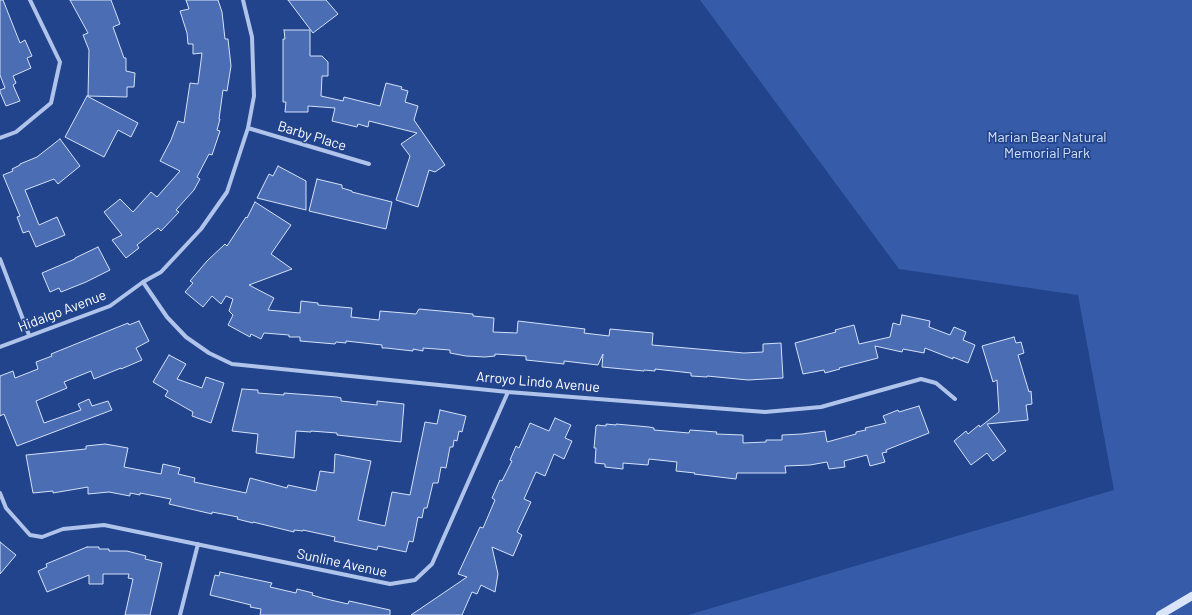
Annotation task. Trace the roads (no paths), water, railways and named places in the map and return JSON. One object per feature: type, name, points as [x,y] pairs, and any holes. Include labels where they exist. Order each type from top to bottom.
[{"type":"main road","points":[[1160,615],[1192,596]]},
{"type":"street","points":[[0,138],[16,132],[51,103],[60,62],[30,0]]},
{"type":"street","name":"Hidalgo Avenue","points":[[0,347],[110,306],[143,282],[161,272],[196,234],[227,192],[248,128],[254,96],[252,37],[244,0]]},
{"type":"street","name":"Barby Place","points":[[248,128],[370,164]]},
{"type":"street","points":[[0,259],[30,335]]},
{"type":"street","name":"Arroyo Lindo Avenue","points":[[143,282],[167,317],[186,338],[209,353],[232,364],[508,392],[765,412],[821,407],[922,379],[936,383],[955,399]]},
{"type":"street","name":"Sunline Avenue","points":[[0,493],[6,508],[30,535],[42,538],[63,529],[104,525],[390,584],[414,580],[432,564],[508,392]]},
{"type":"street","points":[[180,615],[198,544]]},
{"type":"park label","name":"Marian Bear Natural Memorial Park","points":[[1047,146]]}]
